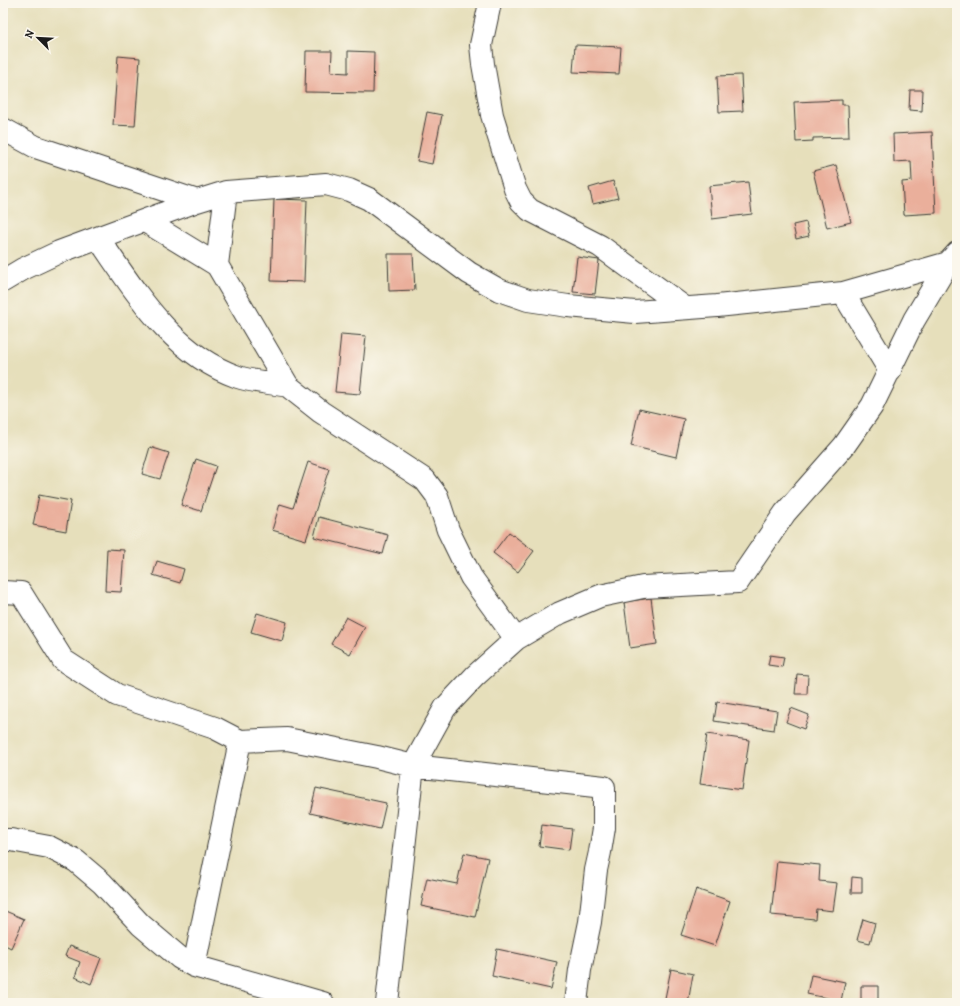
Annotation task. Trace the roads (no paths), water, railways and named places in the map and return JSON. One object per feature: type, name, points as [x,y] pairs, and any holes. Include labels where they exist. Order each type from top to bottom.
[{"type":"street","points":[[490,3],[481,45],[483,64],[492,115],[515,189],[521,201],[530,210],[600,246],[685,308]]},
{"type":"street","points":[[3,129],[36,147],[197,201]]},
{"type":"street","points":[[3,281],[22,269],[59,252],[197,201],[226,192],[326,184],[350,190],[369,199],[469,273],[506,292],[528,300],[635,312],[843,293],[954,259]]},
{"type":"street","points":[[218,265],[226,192]]},
{"type":"street","points":[[146,221],[218,265],[288,386],[321,412],[425,480],[437,496],[448,530],[471,577],[516,640]]},
{"type":"street","points":[[98,238],[142,302],[172,336],[211,365],[239,377],[288,386]]},
{"type":"street","points":[[387,1003],[413,766],[445,708],[475,676],[516,640],[560,613],[600,596],[643,587],[738,582],[785,513],[844,446],[872,406],[914,320],[954,259]]},
{"type":"street","points":[[843,293],[890,371]]},
{"type":"street","points":[[3,592],[21,593],[63,660],[117,695],[214,728],[240,741],[287,739],[377,756],[413,766],[604,787],[604,828],[596,870],[590,922],[580,970],[576,1003]]},
{"type":"street","points":[[194,966],[240,741]]},
{"type":"street","points":[[3,840],[11,840],[49,847],[76,861],[102,883],[141,925],[180,958],[194,966],[323,1003]]}]
